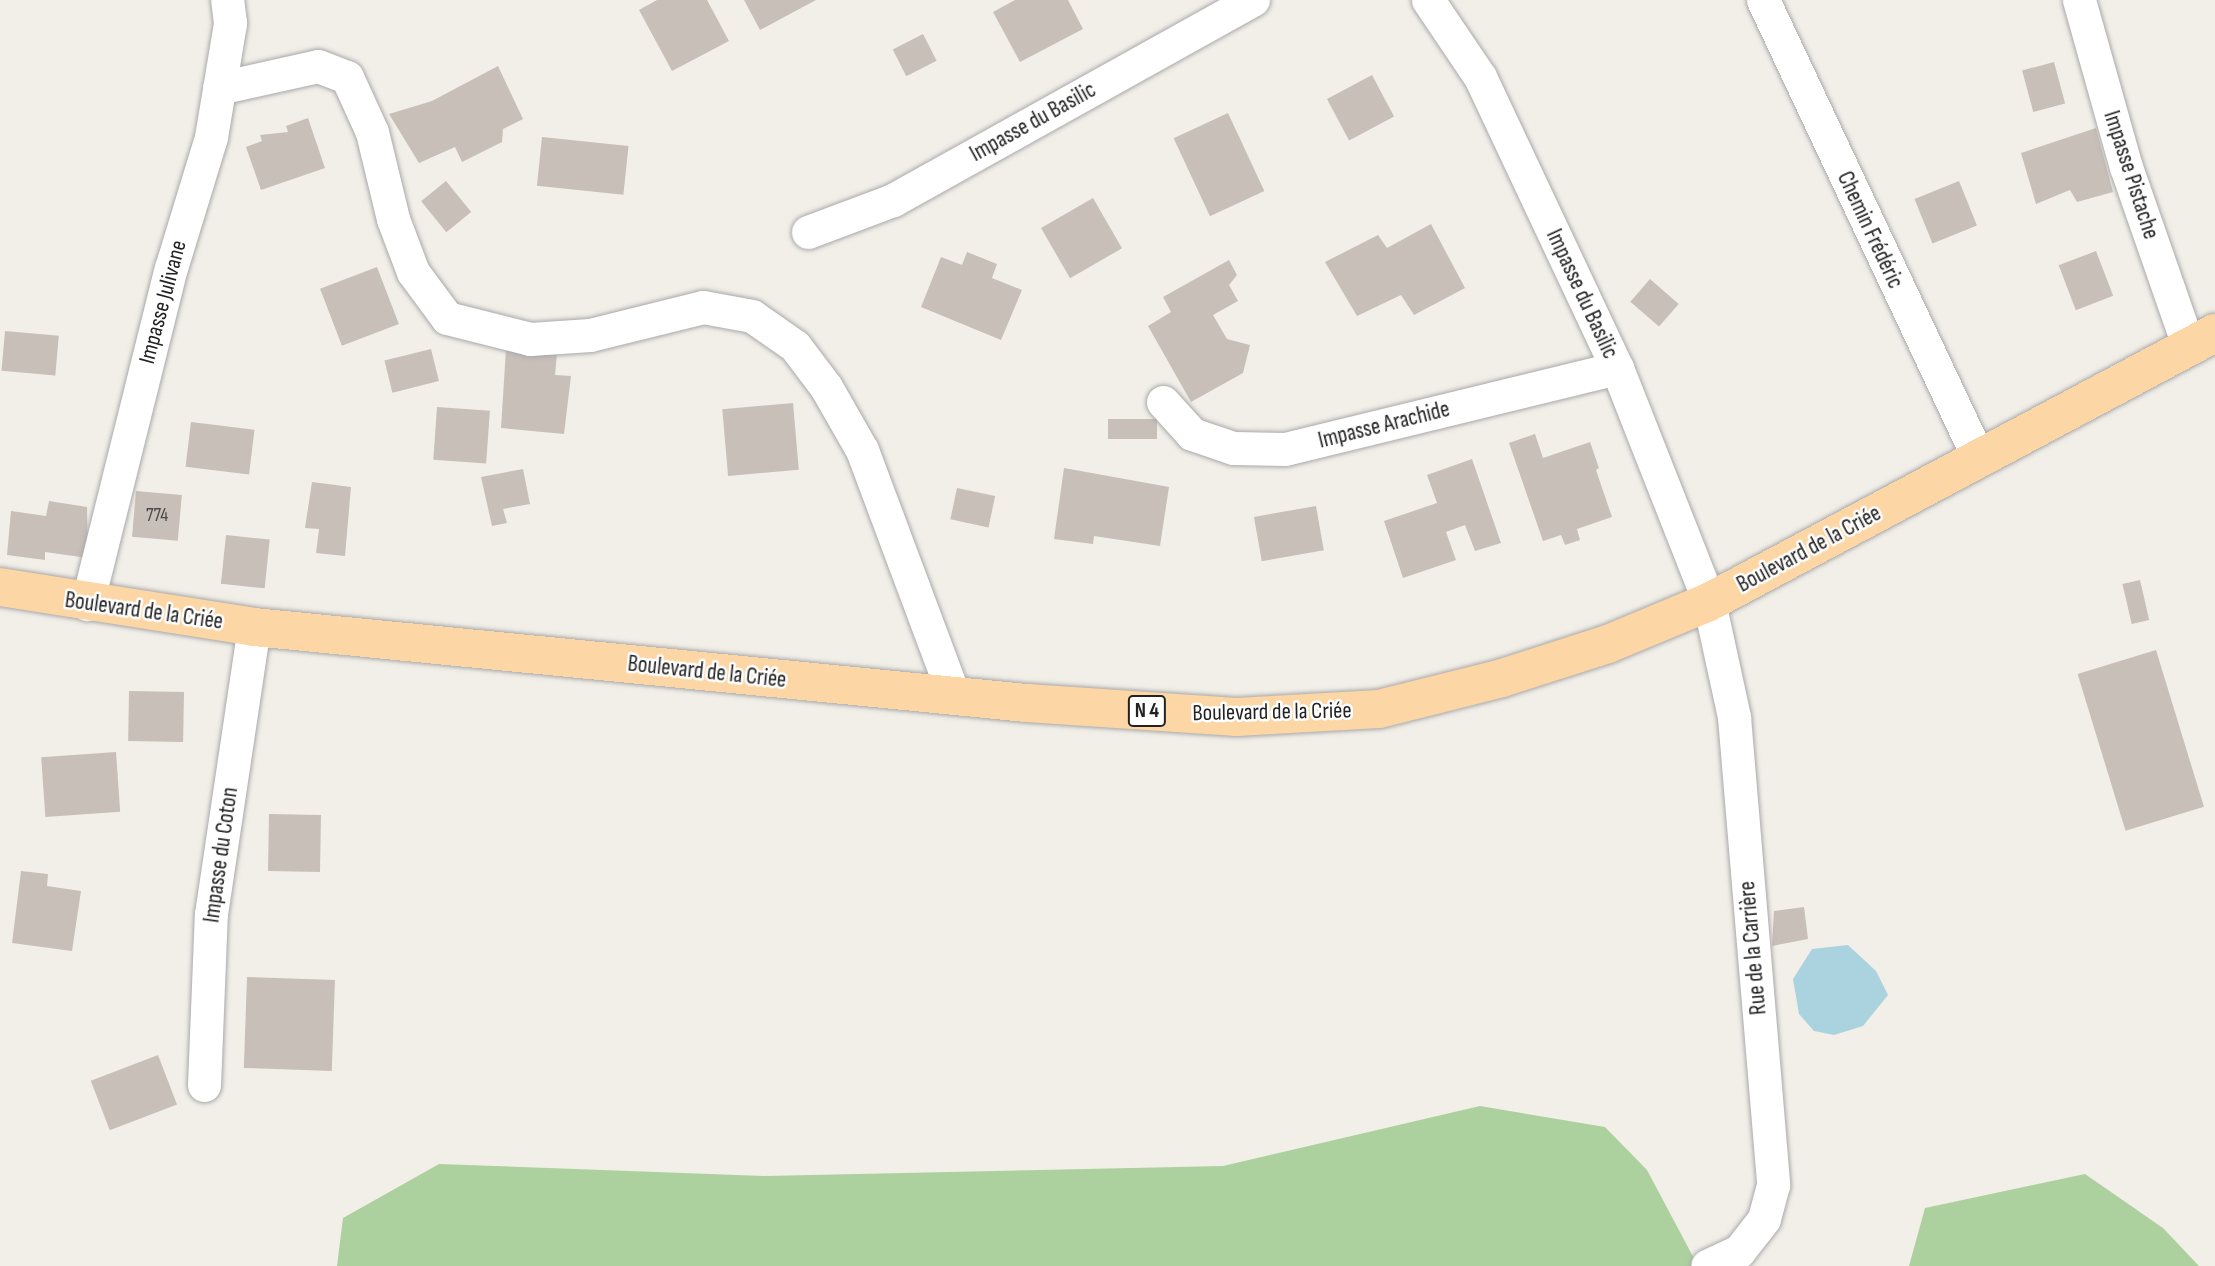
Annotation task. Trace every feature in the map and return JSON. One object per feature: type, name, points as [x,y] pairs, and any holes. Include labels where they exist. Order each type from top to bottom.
[{"type":"main road","name":"Boulevard de la Criée","points":[[0,587],[87,604],[254,627],[954,696],[1237,717],[1379,709],[1528,670],[1608,644],[1709,602],[2202,340]]},
{"type":"street","name":"Impasse Julivane","points":[[87,604],[171,268],[211,136],[230,23],[227,0]]},
{"type":"street","name":"Impasse du Basilic","points":[[808,232],[893,200],[1253,0]]},
{"type":"street","name":"Impasse du Basilic","points":[[1428,0],[1480,77],[1617,368],[1709,602]]},
{"type":"street","name":"Chemin Frédéric","points":[[1763,0],[1979,460]]},
{"type":"street","name":"Impasse Pistache","points":[[2079,0],[2126,167],[2202,340]]},
{"type":"street","points":[[219,88],[318,66],[347,77],[372,132],[393,219],[413,272],[447,318],[530,339],[590,335],[703,307],[752,316],[795,346],[826,387],[862,450],[954,696]]},
{"type":"street","name":"Impasse Arachide","points":[[1163,402],[1192,434],[1233,447],[1284,449],[1617,368]]},
{"type":"street","name":"Rue de la Carrière","points":[[1707,1266],[1739,1251],[1764,1220],[1773,1185],[1734,717],[1709,602]]},
{"type":"street","name":"Impasse du Coton","points":[[204,1085],[211,914],[254,627]]},
{"type":"green space","points":[[1480,1106],[1605,1127],[1647,1170],[1698,1266],[337,1266],[343,1218],[439,1164],[765,1176],[1223,1166]]},
{"type":"green space","points":[[2085,1174],[2163,1228],[2199,1266],[1909,1266],[1925,1208]]},
{"type":"water","points":[[1848,945],[1876,971],[1888,995],[1863,1026],[1834,1035],[1814,1031],[1799,1014],[1793,979],[1812,949]]},
{"type":"building","points":[[657,0],[707,0],[729,41],[672,71],[639,10]]},
{"type":"building","points":[[744,0],[816,0],[760,30]]},
{"type":"building","points":[[1015,0],[1068,0],[1083,29],[1020,62],[993,12]]},
{"type":"building","points":[[923,34],[937,61],[906,76],[893,49]]},
{"type":"building","points":[[2054,62],[2065,104],[2033,112],[2022,71]]},
{"type":"building","points":[[498,66],[523,119],[503,129],[502,142],[462,162],[455,147],[419,163],[389,114],[432,101]]},
{"type":"building","points":[[1372,75],[1394,116],[1349,140],[1327,99]]},
{"type":"building","points":[[1228,113],[1264,191],[1210,216],[1174,138]]},
{"type":"building","points":[[308,118],[325,168],[261,190],[246,147],[262,141],[260,135],[288,132],[286,126]]},
{"type":"building","points":[[2096,128],[2113,192],[2077,202],[2070,190],[2036,204],[2021,153]]},
{"type":"building","points":[[542,137],[629,146],[623,195],[537,186]]},
{"type":"building","points":[[446,181],[471,212],[446,232],[421,201]]},
{"type":"building","points":[[1959,181],[1977,226],[1932,243],[1914,199]]},
{"type":"building","points":[[1093,198],[1122,248],[1070,278],[1041,228]]},
{"type":"building","points":[[1431,224],[1465,288],[1414,315],[1401,295],[1357,316],[1325,262],[1378,235],[1387,248]]},
{"type":"building","points":[[2096,251],[2113,296],[2076,310],[2059,265]]},
{"type":"building","points":[[967,252],[997,264],[992,278],[1022,290],[1001,340],[921,307],[941,257],[962,265]]},
{"type":"building","points":[[1229,260],[1237,275],[1229,285],[1238,301],[1213,315],[1227,339],[1250,345],[1243,373],[1191,402],[1148,326],[1171,312],[1163,297]]},
{"type":"building","points":[[377,267],[399,324],[342,346],[320,289]]},
{"type":"building","points":[[1650,279],[1679,304],[1659,327],[1630,302]]},
{"type":"building","points":[[5,331],[59,336],[55,376],[2,371]]},
{"type":"building","points":[[431,349],[439,381],[392,393],[384,361]]},
{"type":"building","points":[[506,349],[557,353],[555,375],[571,376],[564,434],[501,428]]},
{"type":"building","points":[[793,403],[799,470],[728,476],[722,409]]},
{"type":"building","points":[[437,407],[490,411],[486,464],[433,460]]},
{"type":"building","points":[[1108,419],[1157,419],[1157,439],[1108,439]]},
{"type":"building","points":[[191,422],[255,430],[249,474],[186,467]]},
{"type":"building","points":[[1535,434],[1543,458],[1590,442],[1599,468],[1596,470],[1612,517],[1577,529],[1580,540],[1565,545],[1561,535],[1543,541],[1509,443]]},
{"type":"building","points":[[1472,459],[1501,543],[1475,551],[1465,525],[1446,532],[1456,560],[1403,578],[1384,521],[1437,503],[1427,475]]},
{"type":"building","points":[[1064,468],[1169,487],[1160,546],[1094,536],[1093,544],[1054,539]]},
{"type":"building","points":[[523,469],[530,504],[503,509],[507,523],[492,526],[481,477]]},
{"type":"building","points":[[312,482],[351,487],[345,556],[316,553],[319,529],[305,528]]},
{"type":"building","points":[[957,488],[995,496],[988,527],[950,519]]},
{"type":"building","points":[[136,491],[182,495],[178,541],[132,537]]},
{"type":"building","points":[[49,501],[87,507],[88,558],[45,552],[45,560],[7,555],[11,511],[46,516]]},
{"type":"building","points":[[1316,506],[1324,550],[1262,561],[1254,517]]},
{"type":"building","points":[[226,535],[270,540],[265,588],[221,584]]},
{"type":"building","points":[[2140,580],[2149,620],[2132,624],[2122,584]]},
{"type":"building","points":[[2156,650],[2204,807],[2126,831],[2078,674]]},
{"type":"building","points":[[129,691],[184,692],[183,742],[128,741]]},
{"type":"building","points":[[116,752],[120,812],[45,817],[41,757]]},
{"type":"building","points":[[269,814],[321,815],[320,872],[268,871]]},
{"type":"building","points":[[21,871],[48,874],[47,886],[81,891],[72,951],[12,943]]},
{"type":"building","points":[[1804,907],[1808,939],[1772,946],[1774,911]]},
{"type":"building","points":[[247,977],[335,980],[332,1071],[244,1068]]},
{"type":"building","points":[[158,1055],[177,1104],[110,1130],[91,1081]]}]
